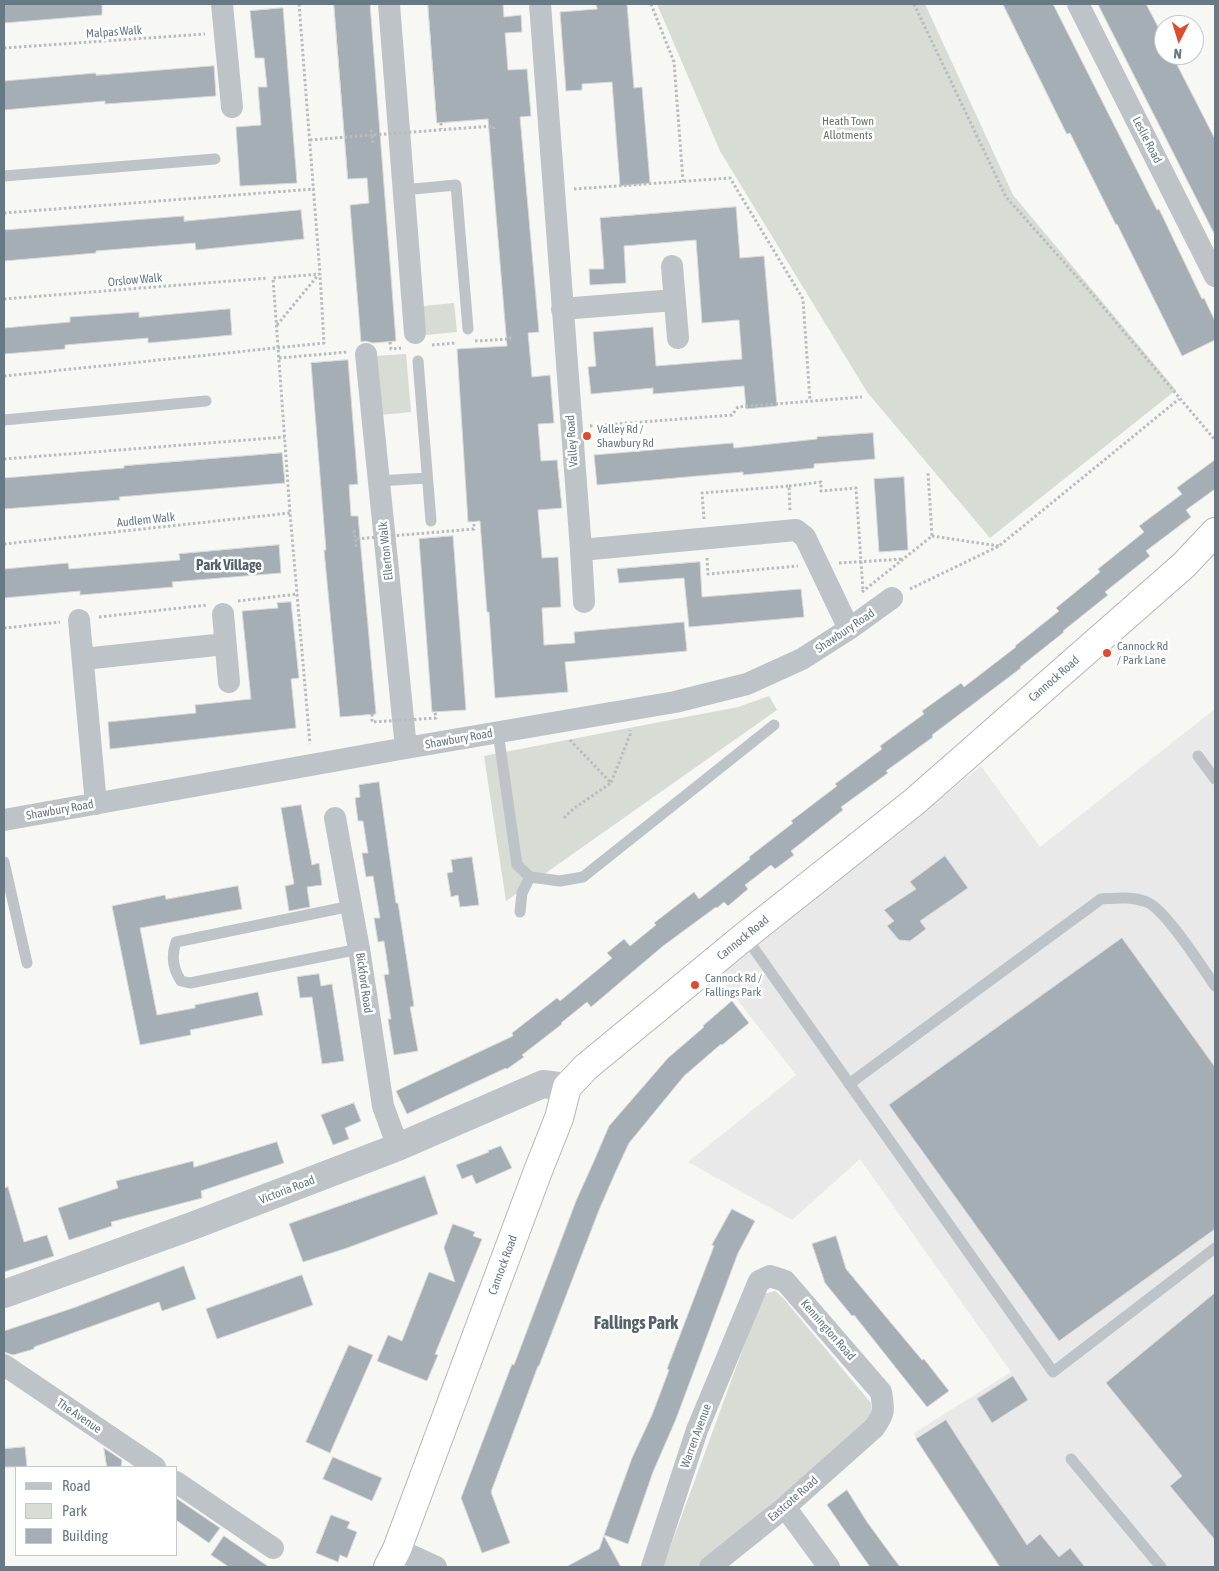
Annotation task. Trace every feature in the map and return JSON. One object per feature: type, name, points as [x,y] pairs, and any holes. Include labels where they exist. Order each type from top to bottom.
[{"type":"highway","name":"Cannock Road","points":[[392,1558],[538,1171],[560,1118],[567,1087],[586,1067],[745,936],[914,802],[1184,565],[1215,532]]},
{"type":"street","points":[[222,4],[232,107]]},
{"type":"street","points":[[388,4],[416,333]]},
{"type":"street","name":"Valley Road","points":[[540,4],[584,602]]},
{"type":"street","name":"Leslie Road","points":[[1078,4],[1215,276]]},
{"type":"street","points":[[672,266],[678,338]]},
{"type":"street","points":[[562,309],[674,300]]},
{"type":"street","name":"Ellerton Walk","points":[[368,352],[406,748]]},
{"type":"street","points":[[581,550],[796,530],[805,537],[844,620]]},
{"type":"street","name":"Shawbury Road","points":[[4,820],[675,702],[747,684],[802,659],[844,620],[892,598]]},
{"type":"street","points":[[222,607],[229,682]]},
{"type":"street","points":[[79,620],[96,804]]},
{"type":"street","points":[[83,659],[225,644]]},
{"type":"street","name":"Bickford Road","points":[[335,818],[359,950],[382,1106],[398,1147]]},
{"type":"street","name":"Victoria Road","points":[[4,1294],[201,1223],[398,1147],[543,1084],[567,1087]]},
{"type":"street","name":"Kennington Road","points":[[747,1307],[759,1281],[770,1276],[785,1281],[881,1392],[883,1416],[874,1428]]},
{"type":"street","name":"Warren Avenue","points":[[652,1567],[697,1430],[747,1307]]},
{"type":"street","name":"The Avenue","points":[[4,1365],[154,1466]]},
{"type":"street","name":"Eastcote Road","points":[[710,1567],[784,1507],[874,1428]]},
{"type":"street","points":[[178,1483],[273,1548]]},
{"type":"street","points":[[784,1507],[829,1567]]},
{"type":"street","points":[[392,1558],[436,1567]]},
{"type":"lane","points":[[4,176],[215,159]]},
{"type":"lane","points":[[404,190],[456,185],[468,329]]},
{"type":"lane","points":[[418,361],[431,521]]},
{"type":"lane","points":[[4,420],[206,401]]},
{"type":"lane","points":[[379,481],[427,478]]},
{"type":"lane","points":[[498,732],[517,865],[530,878],[560,881],[583,876],[774,724]]},
{"type":"lane","points":[[1198,756],[1215,779]]},
{"type":"lane","points":[[4,862],[27,963]]},
{"type":"lane","points":[[520,912],[522,894],[530,878]]},
{"type":"lane","points":[[849,1084],[1101,899],[1128,897],[1149,903],[1166,917],[1215,986]]},
{"type":"lane","points":[[351,906],[176,942],[173,952],[174,962],[181,981],[190,983],[359,950]]},
{"type":"lane","points":[[745,936],[1053,1372],[1215,1248]]},
{"type":"lane","points":[[1071,1460],[1161,1567]]},
{"type":"path","points":[[4,376],[324,343],[312,140],[299,4]]},
{"type":"path","points":[[651,4],[674,62],[683,181]]},
{"type":"path","points":[[914,4],[1006,197],[1093,295],[1215,440]]},
{"type":"path","name":"Malpas Walk","points":[[4,48],[225,33]]},
{"type":"path","points":[[441,122],[441,129]]},
{"type":"path","points":[[312,140],[493,126],[494,132]]},
{"type":"path","points":[[371,129],[373,143]]},
{"type":"path","points":[[554,190],[730,178],[804,299],[810,401]]},
{"type":"path","points":[[4,213],[314,188]]},
{"type":"path","points":[[312,765],[290,513],[281,358],[278,347],[273,278],[320,274]]},
{"type":"path","points":[[276,325],[320,274]]},
{"type":"path","name":"Orslow Walk","points":[[4,299],[268,278]]},
{"type":"path","points":[[474,342],[510,339],[510,334]]},
{"type":"path","points":[[457,349],[456,343],[465,342]]},
{"type":"path","points":[[281,358],[391,349]]},
{"type":"path","points":[[571,427],[732,415],[738,407],[862,397]]},
{"type":"path","points":[[892,598],[999,546],[1180,399]]},
{"type":"path","points":[[4,459],[285,437]]},
{"type":"path","points":[[928,473],[932,536]]},
{"type":"path","points":[[789,486],[821,482],[821,491],[856,488],[863,592]]},
{"type":"path","name":"Audlem Walk","points":[[4,544],[290,513]]},
{"type":"path","points":[[355,539],[474,529],[474,521]]},
{"type":"path","points":[[354,530],[356,547]]},
{"type":"path","points":[[422,533],[423,538]]},
{"type":"path","points":[[844,620],[863,592],[932,536],[999,546]]},
{"type":"path","points":[[4,628],[222,607],[298,594]]},
{"type":"path","points":[[564,818],[573,809],[611,783],[630,734],[632,709]]},
{"type":"path","points":[[372,714],[372,722],[436,718],[435,712]]},
{"type":"path","points":[[552,723],[611,783]]},
{"type":"shaded area","points":[[1215,709],[1215,1567],[999,1567],[916,1439],[914,1433],[1011,1372],[860,1159],[792,1220],[688,1162],[796,1075],[719,976],[981,766],[1040,847]]},
{"type":"green space","name":"Heath Town Allotments","points":[[657,4],[925,4],[1013,195],[1176,390],[990,538],[867,392],[720,151]]},
{"type":"green space","points":[[454,303],[457,332],[426,335],[423,306]]},
{"type":"green space","points":[[406,354],[411,412],[381,415],[376,356]]},
{"type":"green space","points":[[769,696],[777,710],[506,901],[484,756],[738,707]]},
{"type":"green space","points":[[775,1291],[783,1298],[871,1403],[872,1414],[866,1424],[697,1567],[663,1567],[763,1294]]},
{"type":"building","points":[[4,4],[102,4],[102,15],[4,23]]},
{"type":"building","points":[[334,4],[370,4],[396,341],[361,342],[350,205],[369,203],[367,178],[348,179]]},
{"type":"building","points":[[428,4],[503,4],[504,17],[521,15],[522,32],[505,33],[508,70],[527,69],[531,116],[520,117],[539,332],[528,333],[532,377],[550,375],[554,423],[538,424],[541,461],[557,460],[562,508],[538,510],[542,558],[558,557],[561,607],[542,608],[544,645],[575,643],[574,632],[684,622],[687,651],[565,662],[568,692],[495,698],[480,521],[468,522],[457,349],[507,346],[488,119],[437,123]]},
{"type":"building","points":[[596,4],[627,4],[634,88],[642,87],[650,183],[620,186],[612,82],[582,84],[582,90],[566,91],[560,12],[597,9]]},
{"type":"building","points":[[1003,4],[1053,4],[1157,210],[1159,209],[1202,299],[1204,298],[1215,321],[1215,340],[1182,356],[1117,224],[1070,133],[1067,134]]},
{"type":"building","points":[[1098,4],[1146,4],[1154,19],[1154,65],[1177,65],[1215,139],[1215,235]]},
{"type":"building","points":[[283,8],[297,183],[240,186],[236,127],[261,125],[258,87],[267,87],[264,58],[255,58],[250,11]]},
{"type":"building","points":[[214,66],[216,96],[105,104],[105,101],[4,110],[4,81]]},
{"type":"building","points":[[736,207],[740,258],[764,256],[777,406],[746,409],[744,386],[653,394],[653,388],[591,394],[588,367],[596,366],[593,332],[653,327],[656,366],[742,359],[739,320],[702,323],[696,240],[624,246],[626,283],[590,285],[589,269],[604,269],[600,218]]},
{"type":"building","points":[[301,210],[304,239],[196,250],[195,243],[4,261],[4,230],[184,216],[184,221]]},
{"type":"building","points":[[230,309],[232,335],[148,343],[148,338],[65,345],[65,349],[4,354],[4,328],[70,322],[70,317],[139,312],[139,317]]},
{"type":"building","points":[[348,360],[358,484],[349,485],[351,516],[358,516],[376,714],[340,717],[324,550],[326,550],[311,363]]},
{"type":"building","points":[[873,433],[875,459],[814,464],[814,468],[743,475],[743,472],[597,485],[594,455],[733,443],[734,448],[817,439],[817,437]]},
{"type":"building","points":[[282,453],[285,483],[119,497],[120,500],[4,509],[4,478]]},
{"type":"building","points":[[1215,460],[1215,489],[1186,510],[1191,517],[1146,551],[1150,556],[1105,592],[1108,595],[1021,668],[886,771],[888,773],[841,807],[843,810],[791,851],[794,855],[775,869],[771,865],[745,885],[748,889],[728,906],[724,902],[663,946],[591,1007],[587,1002],[522,1055],[524,1057],[507,1069],[407,1114],[396,1091],[513,1036],[512,1033],[557,998],[560,1001],[612,958],[607,953],[624,939],[630,946],[656,925],[654,923],[694,892],[699,899],[793,823],[791,821],[837,786],[835,784],[882,749],[880,746],[924,714],[922,711],[961,683],[964,687],[1059,611],[1056,608],[1100,572],[1098,569],[1144,532],[1139,526],[1182,494],[1177,488]]},
{"type":"building","points":[[904,477],[908,550],[879,552],[874,479]]},
{"type":"building","points":[[453,536],[466,710],[432,712],[419,539]]},
{"type":"building","points":[[279,545],[281,573],[172,582],[173,587],[80,595],[80,591],[4,598],[4,569],[68,563],[69,569],[180,560],[179,554]]},
{"type":"building","points":[[700,562],[702,597],[801,589],[804,617],[689,627],[684,578],[619,583],[617,569]]},
{"type":"building","points":[[291,602],[299,678],[291,679],[296,728],[110,749],[108,722],[196,713],[195,705],[251,699],[242,611],[278,608],[277,603]]},
{"type":"building","points":[[379,782],[396,903],[398,903],[414,1006],[410,1007],[418,1051],[394,1055],[384,975],[389,974],[384,941],[378,942],[374,918],[380,918],[373,876],[366,877],[362,853],[368,853],[363,821],[358,821],[355,798],[360,797],[359,785]]},
{"type":"building","points":[[301,805],[312,865],[319,863],[322,885],[307,887],[310,907],[289,911],[285,886],[294,884],[281,808]]},
{"type":"building","points":[[945,856],[968,888],[920,921],[926,929],[910,941],[899,940],[887,926],[894,921],[884,910],[916,889],[910,882]]},
{"type":"building","points":[[472,857],[479,905],[460,907],[458,895],[451,897],[447,873],[453,872],[451,860]]},
{"type":"building","points":[[238,886],[242,909],[140,928],[157,1015],[195,1008],[195,1005],[258,992],[263,1015],[190,1030],[191,1035],[140,1045],[112,906],[165,895],[166,899]]},
{"type":"building","points":[[1122,938],[1215,1067],[1215,1229],[1059,1341],[889,1105]]},
{"type":"building","points":[[319,974],[321,986],[332,984],[344,1061],[322,1064],[312,997],[300,998],[297,977]]},
{"type":"building","points":[[732,1001],[749,1023],[684,1076],[629,1143],[616,1171],[538,1366],[491,1492],[510,1543],[482,1553],[461,1498],[576,1201],[609,1126],[668,1058]]},
{"type":"building","points":[[354,1103],[361,1121],[345,1128],[349,1139],[333,1145],[321,1115]]},
{"type":"building","points":[[277,1142],[284,1163],[201,1191],[202,1198],[111,1222],[112,1226],[69,1240],[58,1208],[118,1188],[116,1181],[193,1161],[194,1167]]},
{"type":"building","points":[[501,1146],[512,1168],[476,1184],[472,1175],[462,1179],[456,1165]]},
{"type":"building","points":[[425,1176],[438,1214],[347,1248],[303,1262],[289,1224]]},
{"type":"building","points":[[8,1187],[24,1242],[47,1235],[54,1256],[4,1272],[4,1188]]},
{"type":"building","points":[[732,1209],[755,1221],[738,1253],[676,1419],[653,1472],[628,1544],[604,1535],[632,1458],[652,1415],[669,1370],[667,1369],[714,1246],[712,1245]]},
{"type":"building","points":[[453,1224],[475,1232],[473,1236],[482,1239],[435,1354],[438,1355],[427,1381],[377,1361],[388,1335],[402,1341],[429,1272],[455,1282],[444,1248]]},
{"type":"building","points":[[836,1236],[846,1269],[922,1360],[924,1359],[949,1391],[927,1407],[854,1315],[852,1316],[825,1283],[812,1244]]},
{"type":"building","points":[[184,1266],[196,1299],[162,1311],[159,1302],[34,1347],[34,1349],[13,1355],[4,1352],[4,1331],[76,1307]]},
{"type":"building","points":[[302,1275],[313,1305],[217,1339],[206,1309]]},
{"type":"building","points":[[1215,1293],[1215,1540],[1170,1486],[1182,1476],[1106,1383]]},
{"type":"building","points":[[349,1345],[373,1355],[330,1453],[306,1442]]},
{"type":"building","points":[[1013,1376],[1028,1400],[992,1423],[977,1399]]},
{"type":"building","points":[[946,1420],[1027,1545],[1040,1534],[1059,1557],[1070,1548],[1085,1567],[1000,1567],[916,1439]]},
{"type":"building","points":[[25,1447],[27,1466],[4,1467],[4,1449]]},
{"type":"building","points":[[104,1448],[122,1460],[121,1466],[107,1466]]},
{"type":"building","points":[[333,1457],[382,1478],[372,1501],[323,1479]]},
{"type":"building","points":[[847,1490],[867,1522],[900,1567],[870,1567],[827,1505]]},
{"type":"building","points":[[178,1499],[220,1528],[209,1543],[178,1521]]},
{"type":"building","points":[[331,1515],[350,1522],[347,1528],[357,1532],[347,1558],[340,1555],[338,1562],[316,1553]]},
{"type":"building","points":[[224,1536],[269,1567],[229,1567],[211,1555]]},
{"type":"building","points":[[604,1536],[621,1567],[566,1567],[599,1549]]},
{"type":"place","name":"Valley Rd / Shawbury Rd","points":[[587,436]]},
{"type":"place","name":"Cannock Rd / Park Lane","points":[[1107,653]]},
{"type":"place","name":"Cannock Rd / Fallings Park","points":[[695,985]]},
{"type":"district","name":"Park Village","points":[[229,565]]},
{"type":"district","name":"Fallings Park","points":[[636,1323]]}]
